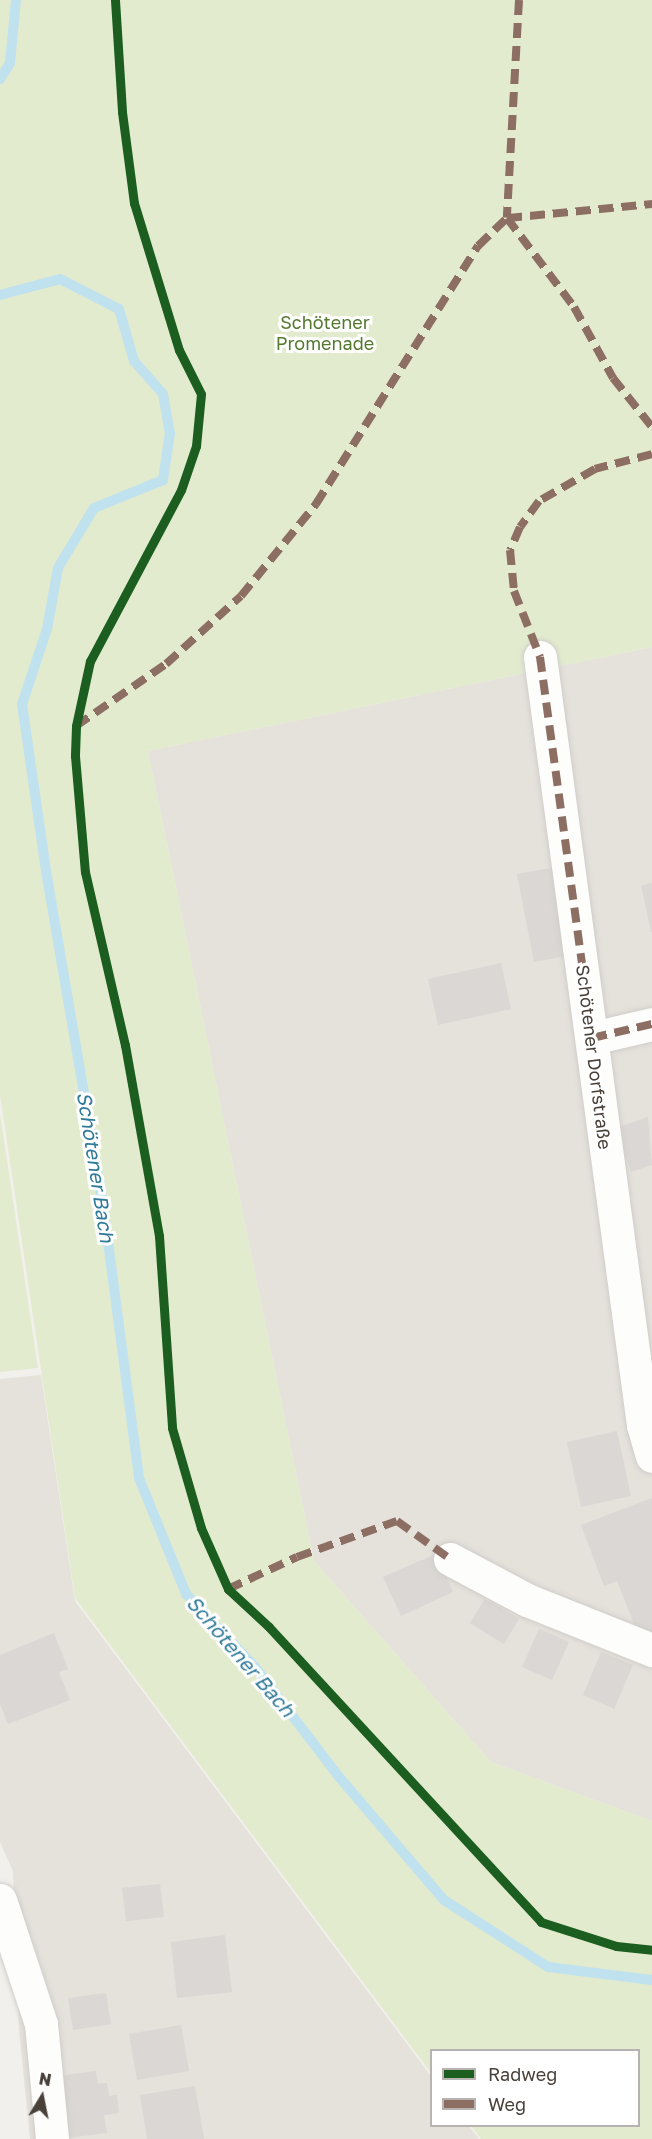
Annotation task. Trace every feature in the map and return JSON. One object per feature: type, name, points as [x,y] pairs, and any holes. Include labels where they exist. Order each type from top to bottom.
[{"type":"street","name":"Schötener Dorfstraße","points":[[540,657],[643,1425],[652,1456]]},
{"type":"street","points":[[592,1038],[652,1024]]},
{"type":"street","points":[[450,1559],[527,1600],[652,1650]]},
{"type":"street","points":[[0,1900],[41,2024],[52,2139]]},
{"type":"shaded area","points":[[652,647],[652,1821],[491,1762],[314,1561],[148,751]]},
{"type":"shaded area","points":[[41,1375],[75,1601],[430,2075],[430,2127],[470,2127],[479,2139],[30,2139],[19,2030],[13,1871],[0,1842],[0,1379]]},
{"type":"green space","name":"Schötener Promenade","points":[[0,0],[652,0],[652,647],[148,751],[314,1561],[491,1762],[652,1821],[652,2139],[481,2139],[472,2127],[640,2127],[640,2049],[430,2049],[430,2072],[75,1598],[0,1095]]},
{"type":"green space","points":[[0,1113],[38,1368],[0,1372]]},
{"type":"building","points":[[556,867],[572,955],[534,962],[517,874]]},
{"type":"building","points":[[652,883],[652,932],[651,932],[641,885]]},
{"type":"building","points":[[501,963],[511,1009],[438,1025],[428,979]]},
{"type":"building","points":[[648,1117],[652,1165],[631,1172],[616,1128]]},
{"type":"building","points":[[617,1431],[631,1496],[581,1507],[567,1442]]},
{"type":"building","points":[[652,1498],[652,1635],[636,1629],[617,1581],[604,1586],[581,1525]]},
{"type":"building","points":[[436,1554],[453,1592],[401,1616],[383,1577]]},
{"type":"building","points":[[485,1599],[519,1619],[504,1644],[470,1623]]},
{"type":"building","points":[[539,1629],[569,1642],[552,1680],[522,1667]]},
{"type":"building","points":[[54,1633],[68,1669],[59,1672],[70,1700],[8,1724],[0,1704],[0,1655]]},
{"type":"building","points":[[601,1652],[633,1665],[614,1709],[583,1695]]},
{"type":"building","points":[[160,1884],[164,1917],[126,1921],[122,1888]]},
{"type":"building","points":[[225,1935],[232,1992],[177,1998],[171,1942]]},
{"type":"building","points":[[106,1993],[111,2024],[73,2030],[68,1998]]},
{"type":"building","points":[[181,2025],[189,2071],[137,2080],[129,2034]]},
{"type":"building","points":[[96,2071],[98,2084],[107,2083],[109,2096],[117,2095],[119,2113],[104,2115],[107,2133],[66,2138],[58,2076]]},
{"type":"building","points":[[195,2086],[204,2139],[147,2139],[140,2095]]},
{"type":"waterway","name":"Schötener Bach","points":[[0,79],[10,63],[16,0]]},
{"type":"waterway","name":"Schötener Bach","points":[[0,295],[60,279],[119,309],[134,361],[163,394],[170,433],[163,480],[94,508],[58,568],[47,629],[22,704],[46,871],[103,1204],[139,1478],[186,1594],[255,1667],[340,1778],[444,1900],[548,1967],[652,1980]]},
{"type":"marked path","points":[[519,0],[507,218],[574,307],[613,378],[652,427]]},
{"type":"marked path","points":[[76,726],[166,664],[241,596],[316,504],[478,246],[507,218],[652,204]]},
{"type":"marked path","points":[[652,454],[595,469],[539,501],[520,527],[510,550],[514,591],[540,657],[592,1038],[652,1024]]},
{"type":"marked path","points":[[228,1589],[297,1557],[397,1521],[450,1559]]},
{"type":"cycle path","points":[[115,0],[122,112],[134,203],[179,350],[201,394],[196,446],[181,490],[90,661],[76,726],[75,756],[85,872],[125,1045],[159,1236],[172,1428],[201,1528],[228,1589],[269,1627],[541,1922],[616,1946],[652,1950]]}]
